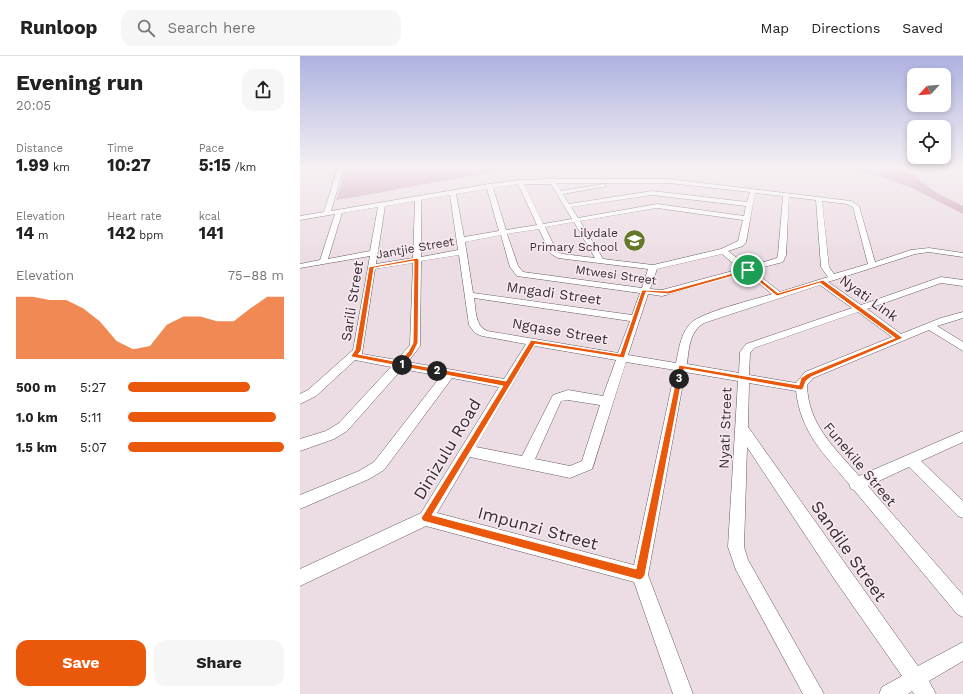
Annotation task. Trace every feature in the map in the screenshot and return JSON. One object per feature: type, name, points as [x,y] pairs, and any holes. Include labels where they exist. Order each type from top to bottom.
[{"type":"street","points":[[327,214],[332,197]]},
{"type":"street","points":[[300,218],[425,197]]},
{"type":"street","name":"Ngqase Street","points":[[454,197],[474,325],[478,331],[485,334],[801,388]]},
{"type":"street","name":"Mtwesi Street","points":[[493,197],[514,267],[520,274],[644,291],[669,292],[777,262],[782,258],[786,197]]},
{"type":"street","points":[[527,197],[554,253],[653,267],[723,251],[738,246],[742,242],[752,197]]},
{"type":"street","points":[[561,197],[600,260]]},
{"type":"street","points":[[567,206],[625,197]]},
{"type":"street","points":[[657,197],[657,206]]},
{"type":"street","points":[[689,197],[750,204]]},
{"type":"street","points":[[809,197],[845,201],[856,206],[872,264]]},
{"type":"street","points":[[300,446],[330,435],[343,427],[410,353],[416,343],[418,198]]},
{"type":"street","points":[[819,198],[825,267],[832,277]]},
{"type":"street","name":"Sarili Street","points":[[300,399],[312,393],[358,351],[382,204]]},
{"type":"street","points":[[461,240],[657,206],[747,218]]},
{"type":"street","points":[[323,262],[339,211]]},
{"type":"street","points":[[683,694],[640,575],[688,333],[694,324],[709,317],[872,264],[922,250],[961,255],[963,264]]},
{"type":"street","points":[[723,251],[777,294]]},
{"type":"street","name":"Jantjie Street","points":[[372,267],[463,252]]},
{"type":"street","points":[[300,266],[374,253]]},
{"type":"street","points":[[466,451],[570,472],[580,470],[587,465],[607,401],[653,267]]},
{"type":"street","name":"Nyati Link","points":[[821,281],[900,338]]},
{"type":"street","name":"Nyati Street","points":[[814,694],[742,564],[736,547],[745,352],[750,346],[937,281],[963,283]]},
{"type":"street","name":"Mngadi Street","points":[[470,295],[635,319]]},
{"type":"street","points":[[801,388],[804,380],[809,375],[949,318],[963,315]]},
{"type":"street","points":[[930,326],[963,347]]},
{"type":"street","name":"Dinizulu Road","points":[[300,578],[426,518],[533,342]]},
{"type":"street","points":[[354,356],[507,384]]},
{"type":"street","points":[[300,502],[359,477],[379,466],[450,373]]},
{"type":"street","name":"Funekile Street","points":[[801,388],[810,427],[856,484],[963,608]]},
{"type":"street","points":[[526,463],[557,398],[568,395],[607,401]]},
{"type":"street","name":"Sandile Street","points":[[742,429],[841,574],[926,694]]},
{"type":"street","points":[[856,484],[963,436]]},
{"type":"street","points":[[911,460],[963,511]]},
{"type":"street","name":"Impunzi Street","points":[[426,518],[640,575]]},
{"type":"street","points":[[889,694],[963,651]]},
{"type":"shaded area","points":[[337,197],[355,197],[336,200]]},
{"type":"shaded area","points":[[929,197],[945,197],[963,206],[963,214]]},
{"type":"place","name":"Lilydale Primary School","points":[[634,240]]},
{"type":"route","points":[[748,270],[669,292],[662,293],[644,291],[622,357],[533,342],[507,384],[354,356],[358,351],[372,267],[417,260],[416,343],[410,353],[400,364],[507,384],[426,518],[640,575],[681,367],[801,388],[801,384],[809,375],[900,338],[821,281],[777,294],[748,270]]}]
